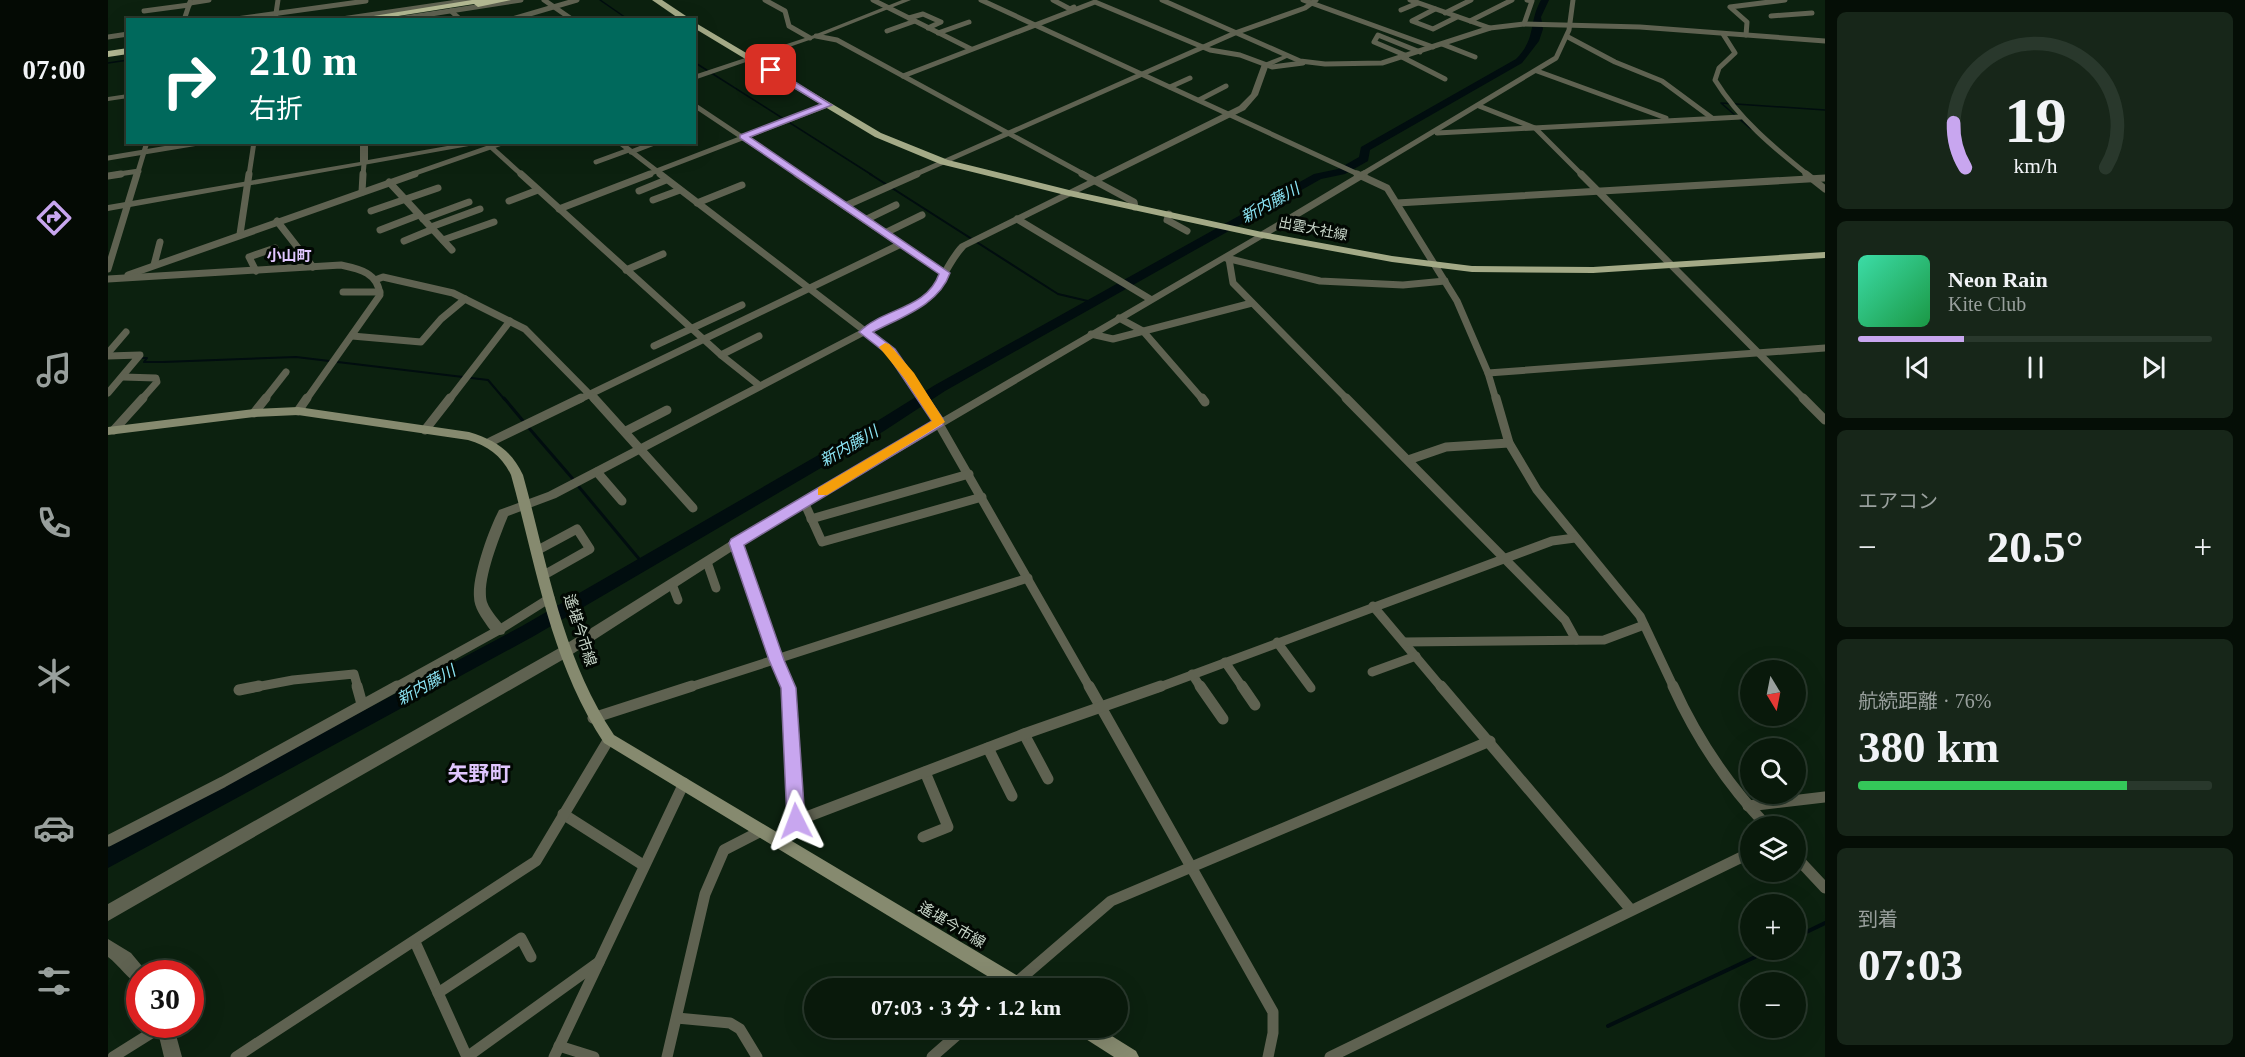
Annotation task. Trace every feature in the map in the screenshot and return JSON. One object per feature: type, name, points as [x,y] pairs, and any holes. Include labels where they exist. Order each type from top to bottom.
[{"type":"highway","points":[[385,18],[418,11],[506,0]]},
{"type":"highway","points":[[375,18],[407,15],[484,1]]},
{"type":"highway","points":[[108,56],[126,52]]},
{"type":"main road","points":[[656,0],[685,18]]},
{"type":"main road","name":"出雲大社線","points":[[696,25],[878,135],[944,162],[1069,194],[1258,234],[1437,266],[1533,271],[1670,266],[1825,255]]},
{"type":"main road","points":[[111,431],[255,413],[298,411],[469,436],[490,442]]},
{"type":"main road","name":"遙堪今市線","points":[[490,442],[510,460],[526,504],[565,647],[593,718],[609,739],[1001,978]]},
{"type":"main road","points":[[1100,1038],[1130,1057]]},
{"type":"street","points":[[144,11],[209,0]]},
{"type":"street","points":[[276,16],[278,0]]},
{"type":"street","points":[[296,10],[300,0]]},
{"type":"street","points":[[252,18],[366,0],[366,15]]},
{"type":"street","points":[[407,15],[451,11],[484,1],[506,0]]},
{"type":"street","points":[[398,18],[449,1],[521,0]]},
{"type":"street","points":[[544,0],[570,18]]},
{"type":"street","points":[[516,18],[577,0]]},
{"type":"street","points":[[765,0],[785,11],[789,26],[813,37],[837,40],[1134,202],[1135,207]]},
{"type":"street","points":[[873,0],[971,49]]},
{"type":"street","points":[[696,77],[813,37],[908,0]]},
{"type":"street","points":[[981,0],[1387,188],[1457,301],[1488,374],[1509,442],[1537,490],[1640,616],[1690,723],[1748,806],[1758,816]]},
{"type":"street","points":[[1053,0],[1072,10]]},
{"type":"street","points":[[1073,0],[1082,4]]},
{"type":"street","points":[[1072,10],[1093,0]]},
{"type":"street","points":[[1162,0],[1305,63]]},
{"type":"street","points":[[1303,0],[1314,1],[1433,47]]},
{"type":"street","points":[[1410,0],[1490,28]]},
{"type":"street","points":[[1445,12],[1471,0]]},
{"type":"street","points":[[1470,21],[1512,0]]},
{"type":"street","points":[[1527,0],[1532,2],[1527,24]]},
{"type":"street","points":[[108,913],[672,584],[937,420],[1149,299],[1226,258],[1258,234],[1537,71],[1556,58],[1568,38],[1572,24],[1573,0]]},
{"type":"street","points":[[1746,35],[1747,22],[1730,7],[1785,0]]},
{"type":"street","points":[[844,206],[1235,33],[1305,8],[1314,1]]},
{"type":"street","points":[[185,18],[190,2]]},
{"type":"street","points":[[903,76],[1095,2],[1203,47],[1240,55],[1265,66],[1305,63],[1363,64],[1405,57],[1490,28],[1527,24],[1572,24],[1825,41]]},
{"type":"street","points":[[1401,10],[1418,3]]},
{"type":"street","points":[[1752,4],[1773,17],[1812,13]]},
{"type":"street","points":[[1346,14],[1355,9]]},
{"type":"street","points":[[1435,9],[1412,21],[1433,29],[1457,17]]},
{"type":"street","points":[[347,18],[418,11]]},
{"type":"street","points":[[451,11],[459,18]]},
{"type":"street","points":[[458,13],[464,18]]},
{"type":"street","points":[[887,31],[923,14],[941,22],[928,28]]},
{"type":"street","points":[[938,33],[969,22]]},
{"type":"street","points":[[894,28],[905,34]]},
{"type":"street","points":[[108,37],[126,34]]},
{"type":"street","points":[[1723,34],[1735,53],[1719,68],[1715,80],[1725,99],[1741,117],[1825,189]]},
{"type":"street","points":[[1420,52],[1378,35],[1374,42],[1445,79]]},
{"type":"street","points":[[1568,38],[1615,62],[1662,81],[1712,118]]},
{"type":"street","points":[[1442,45],[1475,57]]},
{"type":"street","points":[[499,630],[491,621],[480,598],[503,513],[552,495],[927,299],[941,283],[954,254],[974,240],[1231,115],[1249,103],[1265,66],[1287,56]]},
{"type":"street","points":[[1537,71],[1671,120]]},
{"type":"street","points":[[1170,87],[1190,78]]},
{"type":"street","points":[[1199,100],[1226,86]]},
{"type":"street","points":[[108,99],[126,96]]},
{"type":"street","points":[[559,209],[828,105]]},
{"type":"street","points":[[696,106],[944,273]]},
{"type":"street","points":[[1479,106],[1535,128],[1825,420]]},
{"type":"street","points":[[1434,133],[1741,117]]},
{"type":"street","points":[[108,269],[147,144]]},
{"type":"street","points":[[108,172],[110,158],[192,144]]},
{"type":"street","points":[[240,234],[254,144]]},
{"type":"street","points":[[362,192],[364,144]]},
{"type":"street","points":[[108,208],[486,144]]},
{"type":"street","points":[[119,278],[362,192],[486,144]]},
{"type":"street","points":[[486,144],[721,355],[760,386]]},
{"type":"street","points":[[621,144],[891,351],[918,388],[969,474],[1273,1012],[1273,1033],[1268,1057]]},
{"type":"street","points":[[596,162],[651,144]]},
{"type":"street","points":[[108,176],[139,171]]},
{"type":"street","points":[[1397,203],[1825,178]]},
{"type":"street","points":[[639,191],[666,180]]},
{"type":"street","points":[[389,182],[452,250]]},
{"type":"street","points":[[697,203],[742,184]]},
{"type":"street","points":[[371,211],[438,188]]},
{"type":"street","points":[[509,201],[538,190]]},
{"type":"street","points":[[653,200],[680,190]]},
{"type":"street","points":[[380,230],[469,202]]},
{"type":"street","points":[[865,220],[896,205]]},
{"type":"street","points":[[404,241],[480,209]]},
{"type":"street","points":[[1168,214],[1167,220],[1187,231]]},
{"type":"street","points":[[885,233],[922,215]]},
{"type":"street","points":[[1017,219],[1149,299]]},
{"type":"street","points":[[277,221],[313,267]]},
{"type":"street","points":[[443,240],[494,222]]},
{"type":"street","points":[[108,238],[118,237]]},
{"type":"street","points":[[154,265],[160,242]]},
{"type":"street","points":[[490,442],[901,244]]},
{"type":"street","points":[[256,271],[249,257],[275,248]]},
{"type":"street","points":[[626,270],[663,254]]},
{"type":"street","points":[[1226,258],[1320,281],[1403,285],[1445,281]]},
{"type":"street","points":[[1226,258],[1233,283],[1565,620],[1576,640]]},
{"type":"street","points":[[108,279],[341,265],[360,268],[375,280],[380,292],[370,313],[298,411]]},
{"type":"street","points":[[375,280],[383,277],[453,293],[525,329],[642,449],[693,508]]},
{"type":"street","points":[[343,292],[380,292]]},
{"type":"street","points":[[352,336],[421,342],[441,319],[465,298]]},
{"type":"street","points":[[1091,334],[1113,339],[1252,303]]},
{"type":"street","points":[[654,346],[742,305]]},
{"type":"street","points":[[1119,318],[1143,331],[1205,402]]},
{"type":"street","points":[[425,430],[510,321]]},
{"type":"street","points":[[108,354],[126,332]]},
{"type":"street","points":[[721,355],[759,336]]},
{"type":"street","points":[[1488,374],[1825,348]]},
{"type":"street","points":[[108,354],[140,355],[108,393]]},
{"type":"street","points":[[255,413],[286,372]]},
{"type":"street","points":[[111,431],[157,382],[156,378],[123,376]]},
{"type":"street","points":[[626,432],[667,410]]},
{"type":"street","points":[[1408,460],[1446,447],[1509,442]]},
{"type":"street","points":[[597,472],[622,501]]},
{"type":"street","points":[[811,519],[969,474]]},
{"type":"street","points":[[804,502],[822,542],[982,497]]},
{"type":"street","points":[[538,550],[577,529],[590,549],[544,575]]},
{"type":"street","points":[[776,839],[796,821],[1024,734],[1102,708],[1504,558],[1552,541],[1575,538]]},
{"type":"street","points":[[736,543],[776,660],[789,688],[796,821]]},
{"type":"street","points":[[707,562],[716,588]]},
{"type":"street","points":[[593,718],[1028,578]]},
{"type":"street","points":[[672,584],[678,600]]},
{"type":"street","points":[[108,841],[223,782],[551,600]]},
{"type":"street","points":[[1373,606],[1490,741],[1631,910]]},
{"type":"street","points":[[1404,642],[1604,640],[1644,626]]},
{"type":"street","points":[[1277,642],[1311,688]]},
{"type":"street","points":[[1371,672],[1416,656]]},
{"type":"street","points":[[1225,662],[1255,705]]},
{"type":"street","points":[[239,690],[293,680],[354,674],[362,704]]},
{"type":"street","points":[[1192,674],[1223,719]]},
{"type":"street","points":[[1024,734],[1048,779]]},
{"type":"street","points":[[236,1057],[536,861],[609,739]]},
{"type":"street","points":[[1026,978],[1111,901],[1490,741]]},
{"type":"street","points":[[988,748],[1012,796]]},
{"type":"street","points":[[923,837],[948,827],[925,772]]},
{"type":"street","points":[[594,1057],[557,1052],[601,961],[643,865],[684,783]]},
{"type":"street","points":[[1748,806],[1825,797]]},
{"type":"street","points":[[563,814],[643,865]]},
{"type":"street","points":[[667,1057],[705,894],[724,850],[761,831]]},
{"type":"street","points":[[1330,1057],[1740,858]]},
{"type":"street","points":[[1806,868],[1825,888]]},
{"type":"street","points":[[438,993],[521,938],[531,957]]},
{"type":"street","points":[[415,942],[467,1057],[601,961]]},
{"type":"street","points":[[108,947],[126,960]]},
{"type":"street","points":[[677,1018],[730,1023],[740,1029],[757,1057]]},
{"type":"street","points":[[113,1057],[143,1038]]},
{"type":"street","points":[[168,1038],[173,1057]]},
{"type":"street","points":[[932,1057],[954,1038]]},
{"type":"waterway","points":[[600,0],[626,18]]},
{"type":"waterway","name":"新内藤川","points":[[108,858],[528,631],[879,427],[940,388],[1318,176],[1341,172],[1364,159],[1365,149],[1519,61],[1535,41],[1538,29],[1536,17],[1545,0]]},
{"type":"waterway","points":[[108,63],[126,60]]},
{"type":"waterway","points":[[696,63],[872,175]]},
{"type":"waterway","points":[[1751,129],[1721,103],[1825,110]]},
{"type":"waterway","points":[[870,174],[1058,294],[1092,302]]},
{"type":"waterway","points":[[140,358],[147,358],[144,362],[163,362],[296,357],[488,380],[505,400]]},
{"type":"waterway","points":[[504,398],[524,422]]},
{"type":"waterway","points":[[528,427],[573,479]]},
{"type":"waterway","points":[[579,487],[645,566]]},
{"type":"waterway","points":[[1806,932],[1825,923]]},
{"type":"waterway","points":[[1608,1026],[1749,960]]},
{"type":"slow traffic","points":[[823,492],[939,422],[918,388],[891,351],[885,347]]},
{"type":"district","name":"小山町","points":[[289,256]]},
{"type":"district","name":"矢野町","points":[[479,774]]},
{"type":"route","points":[[771,70],[828,105],[743,136],[944,273],[941,283],[927,299],[865,332],[891,351],[939,422],[736,543],[776,660],[789,688],[796,821]]}]
